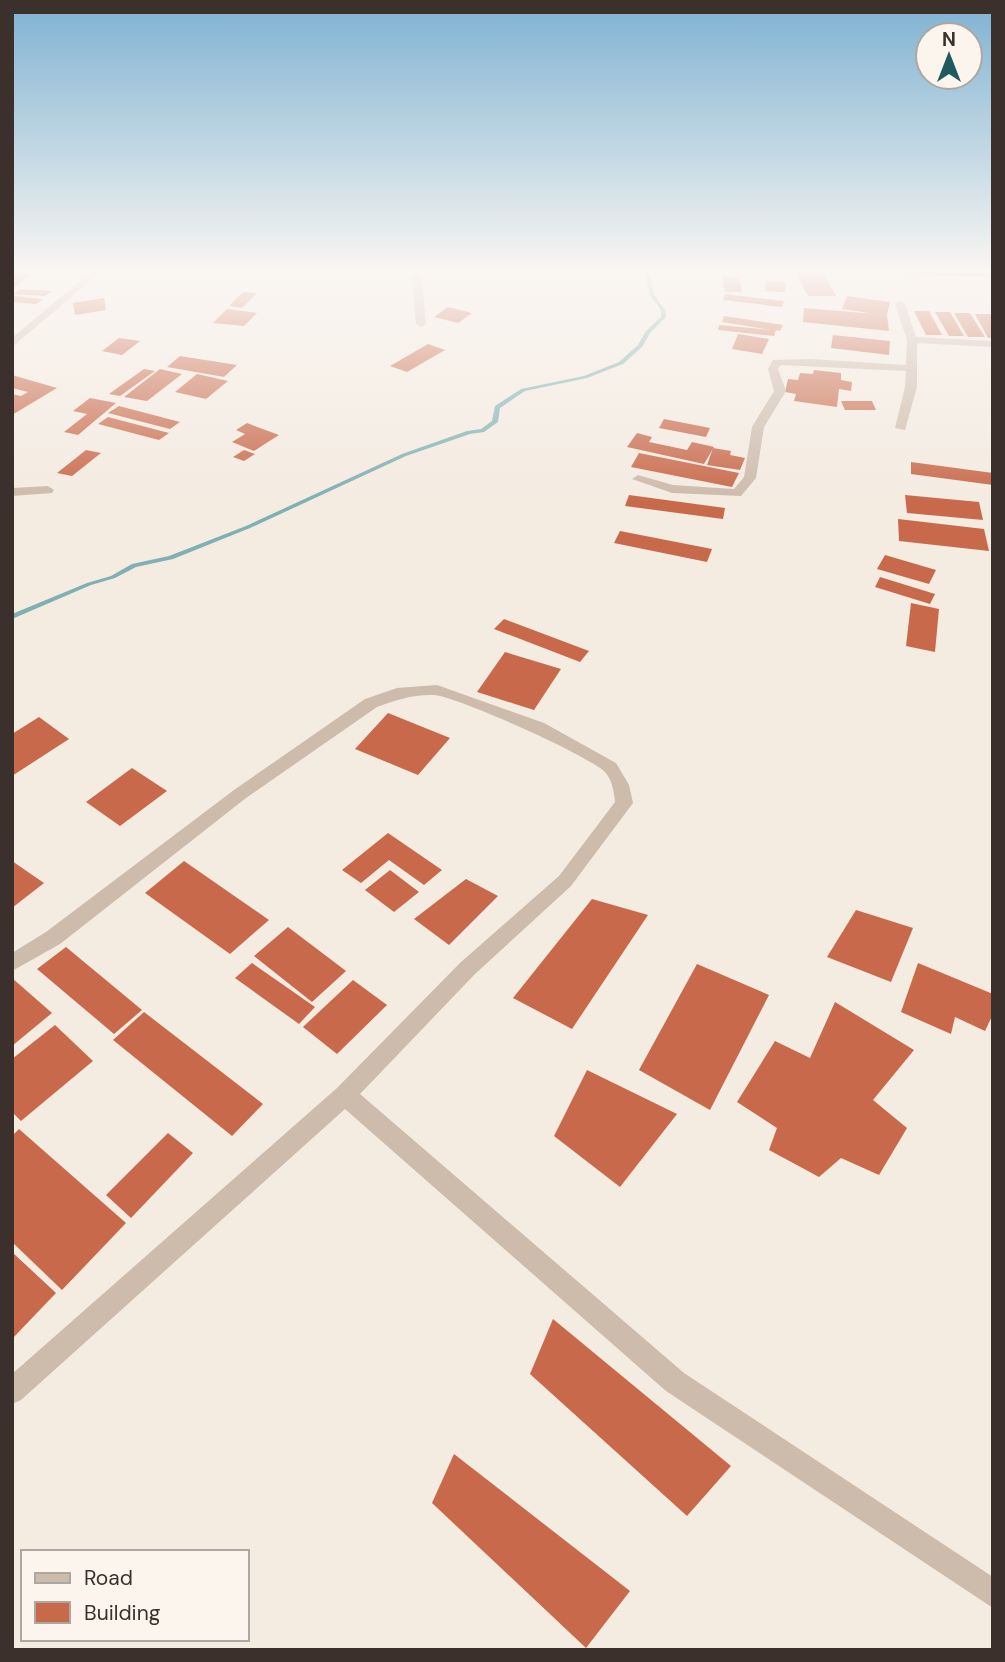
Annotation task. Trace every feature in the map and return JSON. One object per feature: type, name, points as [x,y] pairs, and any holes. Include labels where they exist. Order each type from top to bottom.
[{"type":"street","points":[[901,428],[911,387],[912,347]]},
{"type":"street","points":[[638,479],[672,489],[737,493],[750,478],[758,426],[780,391],[773,369],[777,362],[793,361],[884,370],[911,368]]},
{"type":"street","points":[[12,492],[48,490]]},
{"type":"street","points":[[12,963],[53,938],[262,779],[370,703],[397,693],[437,690],[538,727],[610,767],[621,785],[624,803],[565,881],[468,968],[345,1095],[12,1391]]},
{"type":"street","points":[[345,1095],[675,1382],[993,1594]]},
{"type":"building","points":[[108,347],[133,347],[122,355],[102,351]]},
{"type":"building","points":[[424,347],[445,350],[407,372],[390,366]]},
{"type":"building","points":[[733,347],[765,347],[762,354],[732,349]]},
{"type":"building","points":[[831,347],[890,347],[889,355]]},
{"type":"building","points":[[180,356],[237,365],[224,377],[167,367]]},
{"type":"building","points":[[144,369],[155,371],[120,396],[109,394]]},
{"type":"building","points":[[160,369],[182,374],[147,401],[124,397]]},
{"type":"building","points":[[814,370],[841,373],[841,380],[852,382],[851,391],[839,389],[837,407],[794,401],[796,394],[785,392],[788,379],[798,380],[800,373],[813,374]]},
{"type":"building","points":[[197,374],[228,381],[206,399],[175,392]]},
{"type":"building","points":[[12,375],[57,388],[12,415],[12,394],[21,396],[28,392],[12,388]]},
{"type":"building","points":[[90,398],[116,403],[78,435],[64,432],[87,414],[73,411]]},
{"type":"building","points":[[841,401],[872,401],[876,410],[845,410]]},
{"type":"building","points":[[119,406],[180,422],[170,429],[108,413]]},
{"type":"building","points":[[108,417],[169,433],[159,440],[98,424]]},
{"type":"building","points":[[664,419],[710,428],[706,437],[659,428]]},
{"type":"building","points":[[247,423],[279,435],[254,451],[232,442],[245,434],[236,430]]},
{"type":"building","points":[[637,433],[652,437],[649,442],[687,450],[692,442],[714,447],[704,464],[627,447]]},
{"type":"building","points":[[713,448],[731,451],[730,455],[745,458],[740,470],[707,465]]},
{"type":"building","points":[[86,450],[101,453],[72,476],[57,473]]},
{"type":"building","points":[[244,450],[255,454],[244,461],[233,457]]},
{"type":"building","points":[[639,453],[739,473],[732,487],[631,467]]},
{"type":"building","points":[[911,462],[993,473],[993,485],[911,474]]},
{"type":"building","points":[[629,495],[725,508],[723,519],[625,506]]},
{"type":"building","points":[[905,495],[979,502],[983,520],[907,513]]},
{"type":"building","points":[[898,519],[984,529],[989,551],[899,541]]},
{"type":"building","points":[[620,531],[712,549],[707,562],[614,543]]},
{"type":"building","points":[[885,555],[936,570],[929,584],[877,569]]},
{"type":"building","points":[[880,577],[935,594],[930,604],[875,587]]},
{"type":"building","points":[[911,603],[939,609],[935,652],[906,646]]},
{"type":"building","points":[[504,619],[589,651],[580,662],[494,629]]},
{"type":"building","points":[[505,652],[561,669],[534,710],[477,692]]},
{"type":"building","points":[[388,713],[450,738],[418,775],[355,749]]},
{"type":"building","points":[[39,717],[69,739],[12,776],[12,734]]},
{"type":"building","points":[[132,768],[167,791],[120,826],[86,802]]},
{"type":"building","points":[[388,833],[442,870],[424,885],[389,860],[361,883],[342,870]]},
{"type":"building","points":[[12,861],[44,883],[12,908]]},
{"type":"building","points":[[184,861],[269,920],[230,954],[145,893]]},
{"type":"building","points":[[390,870],[419,892],[394,912],[365,890]]},
{"type":"building","points":[[466,879],[498,896],[449,945],[414,919]]},
{"type":"building","points":[[592,899],[648,915],[572,1029],[513,998]]},
{"type":"building","points":[[856,910],[913,928],[891,982],[827,957]]},
{"type":"building","points":[[288,927],[346,971],[312,1002],[254,956]]},
{"type":"building","points":[[66,947],[142,1010],[114,1034],[37,969]]},
{"type":"building","points":[[252,963],[315,1007],[299,1024],[235,978]]},
{"type":"building","points":[[918,963],[993,994],[993,1014],[985,1031],[955,1017],[951,1034],[901,1012]]},
{"type":"building","points":[[697,964],[769,995],[710,1110],[639,1070]]},
{"type":"building","points":[[12,978],[52,1013],[12,1046]]},
{"type":"building","points":[[353,980],[387,1005],[337,1054],[303,1027]]},
{"type":"building","points":[[835,1002],[914,1050],[873,1100],[907,1128],[879,1175],[841,1158],[819,1177],[769,1150],[777,1128],[737,1102],[775,1041],[810,1058]]},
{"type":"building","points":[[144,1012],[263,1104],[232,1136],[113,1040]]},
{"type":"building","points":[[55,1025],[93,1061],[21,1121],[12,1112],[12,1059]]},
{"type":"building","points":[[587,1070],[677,1114],[620,1187],[554,1136]]},
{"type":"building","points":[[19,1129],[126,1223],[62,1290],[12,1242],[12,1136]]},
{"type":"building","points":[[168,1133],[193,1153],[131,1218],[106,1195]]},
{"type":"building","points":[[12,1252],[56,1293],[12,1339]]},
{"type":"building","points":[[553,1319],[731,1466],[687,1516],[530,1374]]},
{"type":"building","points":[[454,1454],[630,1591],[586,1648],[432,1503]]},
{"type":"waterway","points":[[12,617],[89,584],[113,577],[134,565],[171,558],[248,527],[404,455],[469,432],[482,431],[495,422],[497,407],[523,390],[585,377],[621,363],[639,347]]}]
